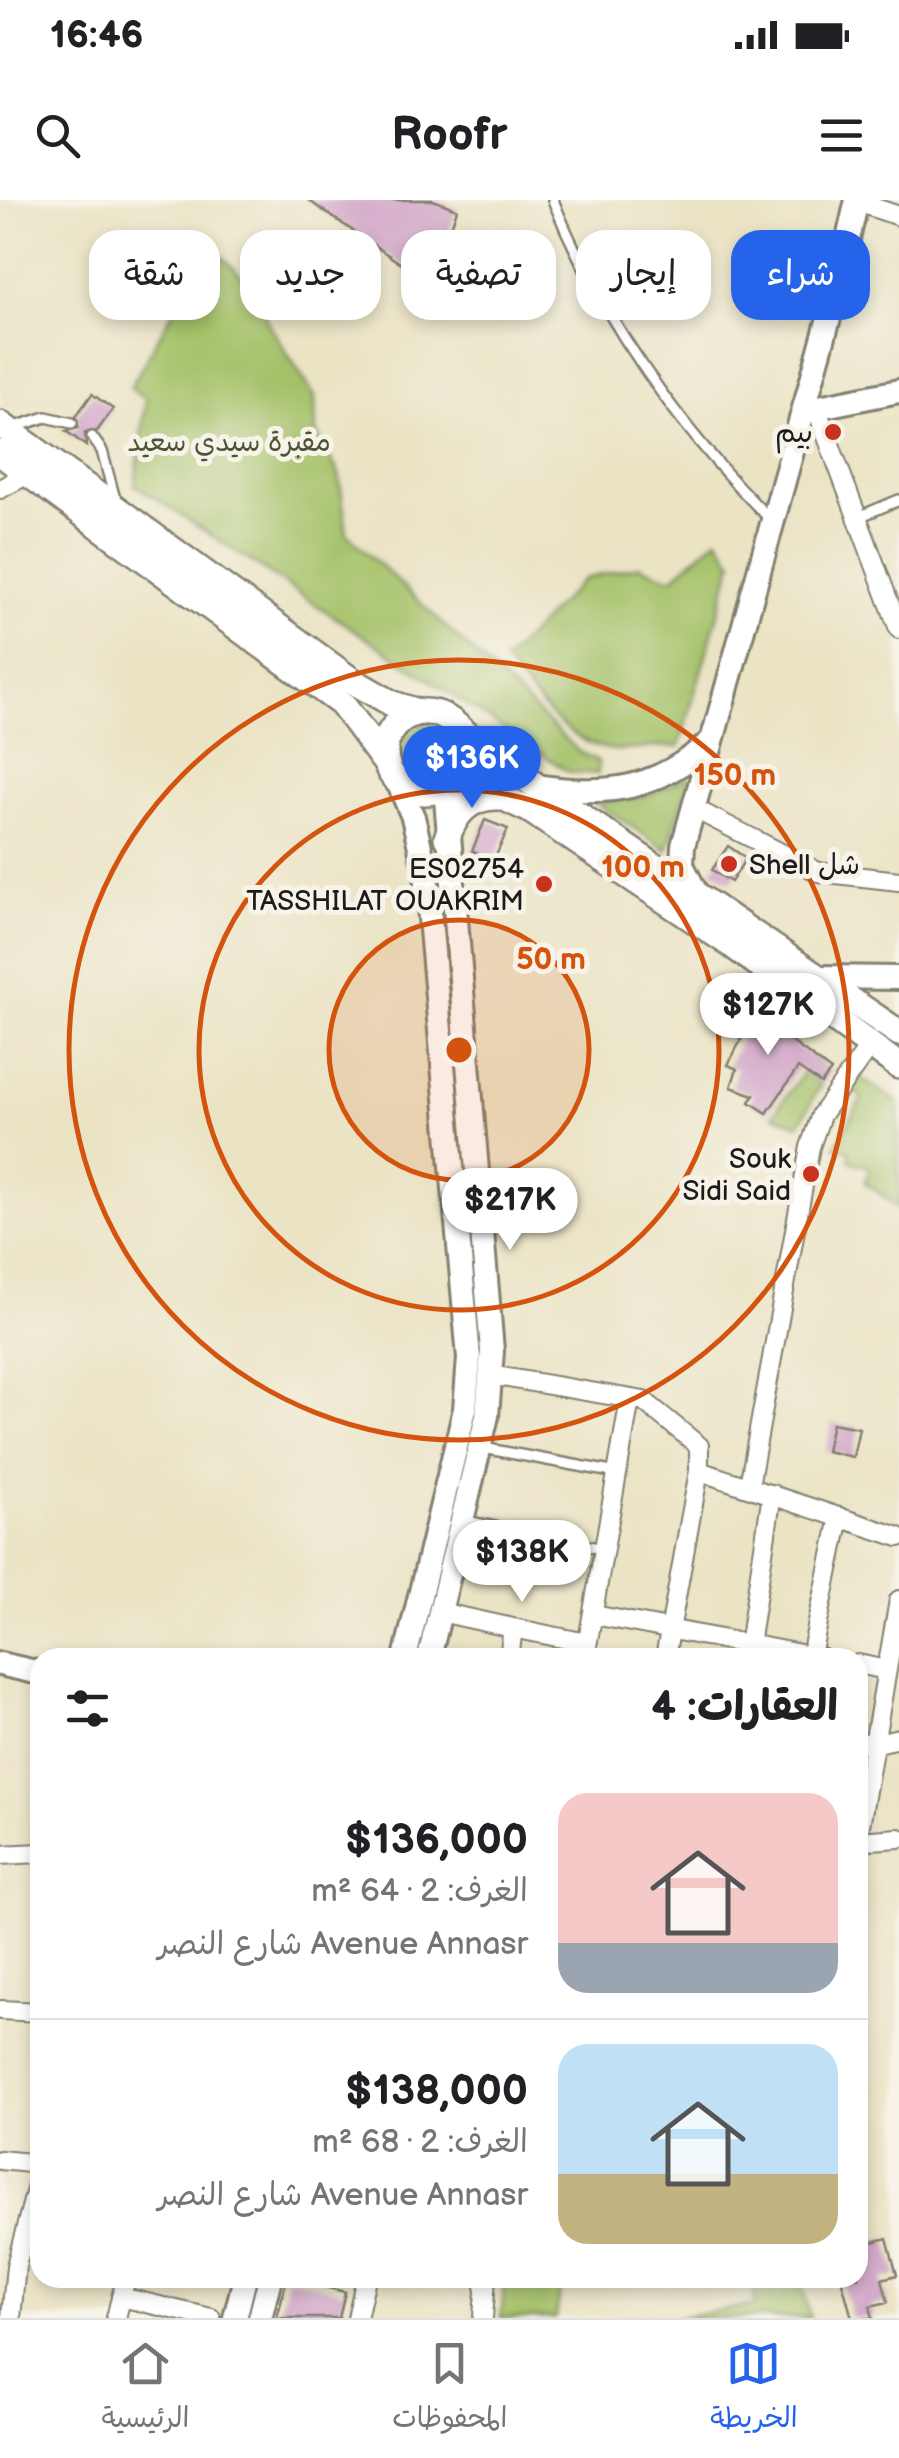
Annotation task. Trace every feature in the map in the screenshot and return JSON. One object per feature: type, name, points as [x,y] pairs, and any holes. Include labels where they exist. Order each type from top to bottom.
[{"type":"main road","points":[[694,891],[682,858],[772,521],[811,410],[857,201]]},
{"type":"main road","points":[[811,410],[899,392]]},
{"type":"main road","points":[[3,445],[28,474],[342,704],[392,772],[413,817],[426,873],[469,1358],[465,1408],[408,1648]]},
{"type":"main road","points":[[3,445],[117,506],[351,680],[393,704],[452,721],[536,786],[899,1033]]},
{"type":"main road","points":[[418,712],[395,724],[388,736],[392,772],[421,792],[446,786],[502,797],[530,810],[701,924],[899,1066]]},
{"type":"main road","points":[[431,1648],[480,1448],[492,1350],[448,838],[446,786],[463,766],[465,754],[464,742],[452,721]]},
{"type":"main road","points":[[536,786],[600,789],[644,784],[667,776],[711,741]]},
{"type":"main road","points":[[448,838],[460,811],[472,802],[502,797]]},
{"type":"main road","points":[[818,977],[899,978]]},
{"type":"main road","points":[[0,1664],[30,1671]]},
{"type":"main road","points":[[235,2318],[242,2288]]},
{"type":"main road","points":[[260,2318],[268,2288]]},
{"type":"street","points":[[857,201],[899,216]]},
{"type":"street","points":[[811,410],[899,630]]},
{"type":"street","points":[[0,490],[28,474]]},
{"type":"street","points":[[694,808],[818,872],[899,881]]},
{"type":"street","points":[[750,1486],[810,1147],[820,1115],[870,1045]]},
{"type":"street","points":[[490,1374],[630,1398],[654,1406],[699,1446],[699,1471],[667,1648]]},
{"type":"street","points":[[586,1648],[630,1398]]},
{"type":"street","points":[[699,1471],[899,1537]]},
{"type":"street","points":[[748,1648],[772,1494]]},
{"type":"street","points":[[817,1648],[840,1517]]},
{"type":"street","points":[[868,1733],[897,1625],[899,1600]]},
{"type":"street","points":[[440,1612],[514,1628],[579,1648]]},
{"type":"street","points":[[594,1615],[670,1629],[737,1648]]},
{"type":"street","points":[[511,1648],[514,1628]]},
{"type":"street","points":[[868,1666],[886,1670]]},
{"type":"street","points":[[868,1743],[899,1738]]},
{"type":"street","points":[[868,1839],[899,1838]]},
{"type":"street","points":[[0,1855],[30,1854]]},
{"type":"street","points":[[0,2010],[30,2012]]},
{"type":"street","points":[[0,2160],[30,2163]]},
{"type":"street","points":[[7,2310],[30,2215]]},
{"type":"street","points":[[116,2318],[123,2288]]},
{"type":"street","points":[[357,2318],[364,2288]]},
{"type":"street","points":[[483,2318],[485,2288]]},
{"type":"street","points":[[121,2297],[210,2318]]},
{"type":"lane","points":[[553,200],[594,282],[666,399],[712,460],[772,521]]},
{"type":"lane","points":[[3,445],[46,417],[72,423]]},
{"type":"lane","points":[[92,437],[102,451],[117,506]]},
{"type":"lane","points":[[856,518],[899,500]]},
{"type":"lane","points":[[480,1448],[618,1473]]},
{"type":"lane","points":[[463,1520],[604,1549]]},
{"type":"green space","name":"مقبرة سيدي سعيد","points":[[223,257],[240,275],[240,320],[267,320],[315,397],[316,432],[339,474],[347,534],[579,752],[598,761],[598,774],[569,772],[135,485],[146,398],[130,388],[168,320],[220,320]]},
{"type":"green space","points":[[718,538],[733,562],[679,747],[623,750],[587,742],[555,719],[504,661],[584,579],[639,566],[672,578]]},
{"type":"green space","points":[[425,723],[446,731],[454,752],[446,773],[425,781],[404,773],[396,752],[404,731]]},
{"type":"green space","points":[[686,777],[690,779],[667,850],[596,803],[648,796]]},
{"type":"green space","points":[[813,1058],[821,1064],[811,1077],[821,1084],[799,1125],[773,1115]]},
{"type":"green space","points":[[859,1077],[899,1103],[899,1209],[865,1182],[870,1167],[850,1161],[850,1151],[835,1147],[862,1098],[851,1088]]},
{"type":"green space","points":[[504,2288],[560,2288],[556,2318],[501,2318]]},
{"type":"green space","points":[[753,2288],[802,2288],[810,2318],[674,2318],[756,2305]]},
{"type":"building","points":[[308,200],[433,200],[457,209],[450,230],[401,230],[401,264],[381,250],[381,230],[352,230]]},
{"type":"building","points":[[92,394],[113,409],[97,431],[85,433],[86,446],[66,431],[78,428],[76,416]]},
{"type":"building","points":[[485,820],[508,829],[494,860],[472,851]]},
{"type":"building","name":"Shell شل","points":[[728,846],[746,858],[731,882],[712,870]]},
{"type":"building","points":[[741,999],[787,1029],[784,1036],[831,1071],[821,1084],[798,1068],[767,1113],[750,1102],[754,1095],[731,1087],[737,1069],[728,1065],[745,1032],[730,1024]]},
{"type":"building","points":[[832,1423],[859,1428],[853,1457],[826,1451]]},
{"type":"building","points":[[887,2238],[897,2275],[882,2279],[888,2302],[870,2306],[873,2318],[852,2318],[844,2288],[868,2288],[868,2243]]},
{"type":"building","points":[[284,2288],[345,2292],[339,2318],[277,2318]]},
{"type":"place","name":"بيم","points":[[833,432]]},
{"type":"place","name":"Shell شل","points":[[729,864]]},
{"type":"place","name":"ES02754 TASSHILAT OUAKRIM","points":[[544,884]]},
{"type":"place","name":"Souk Sidi Said","points":[[811,1174]]}]
